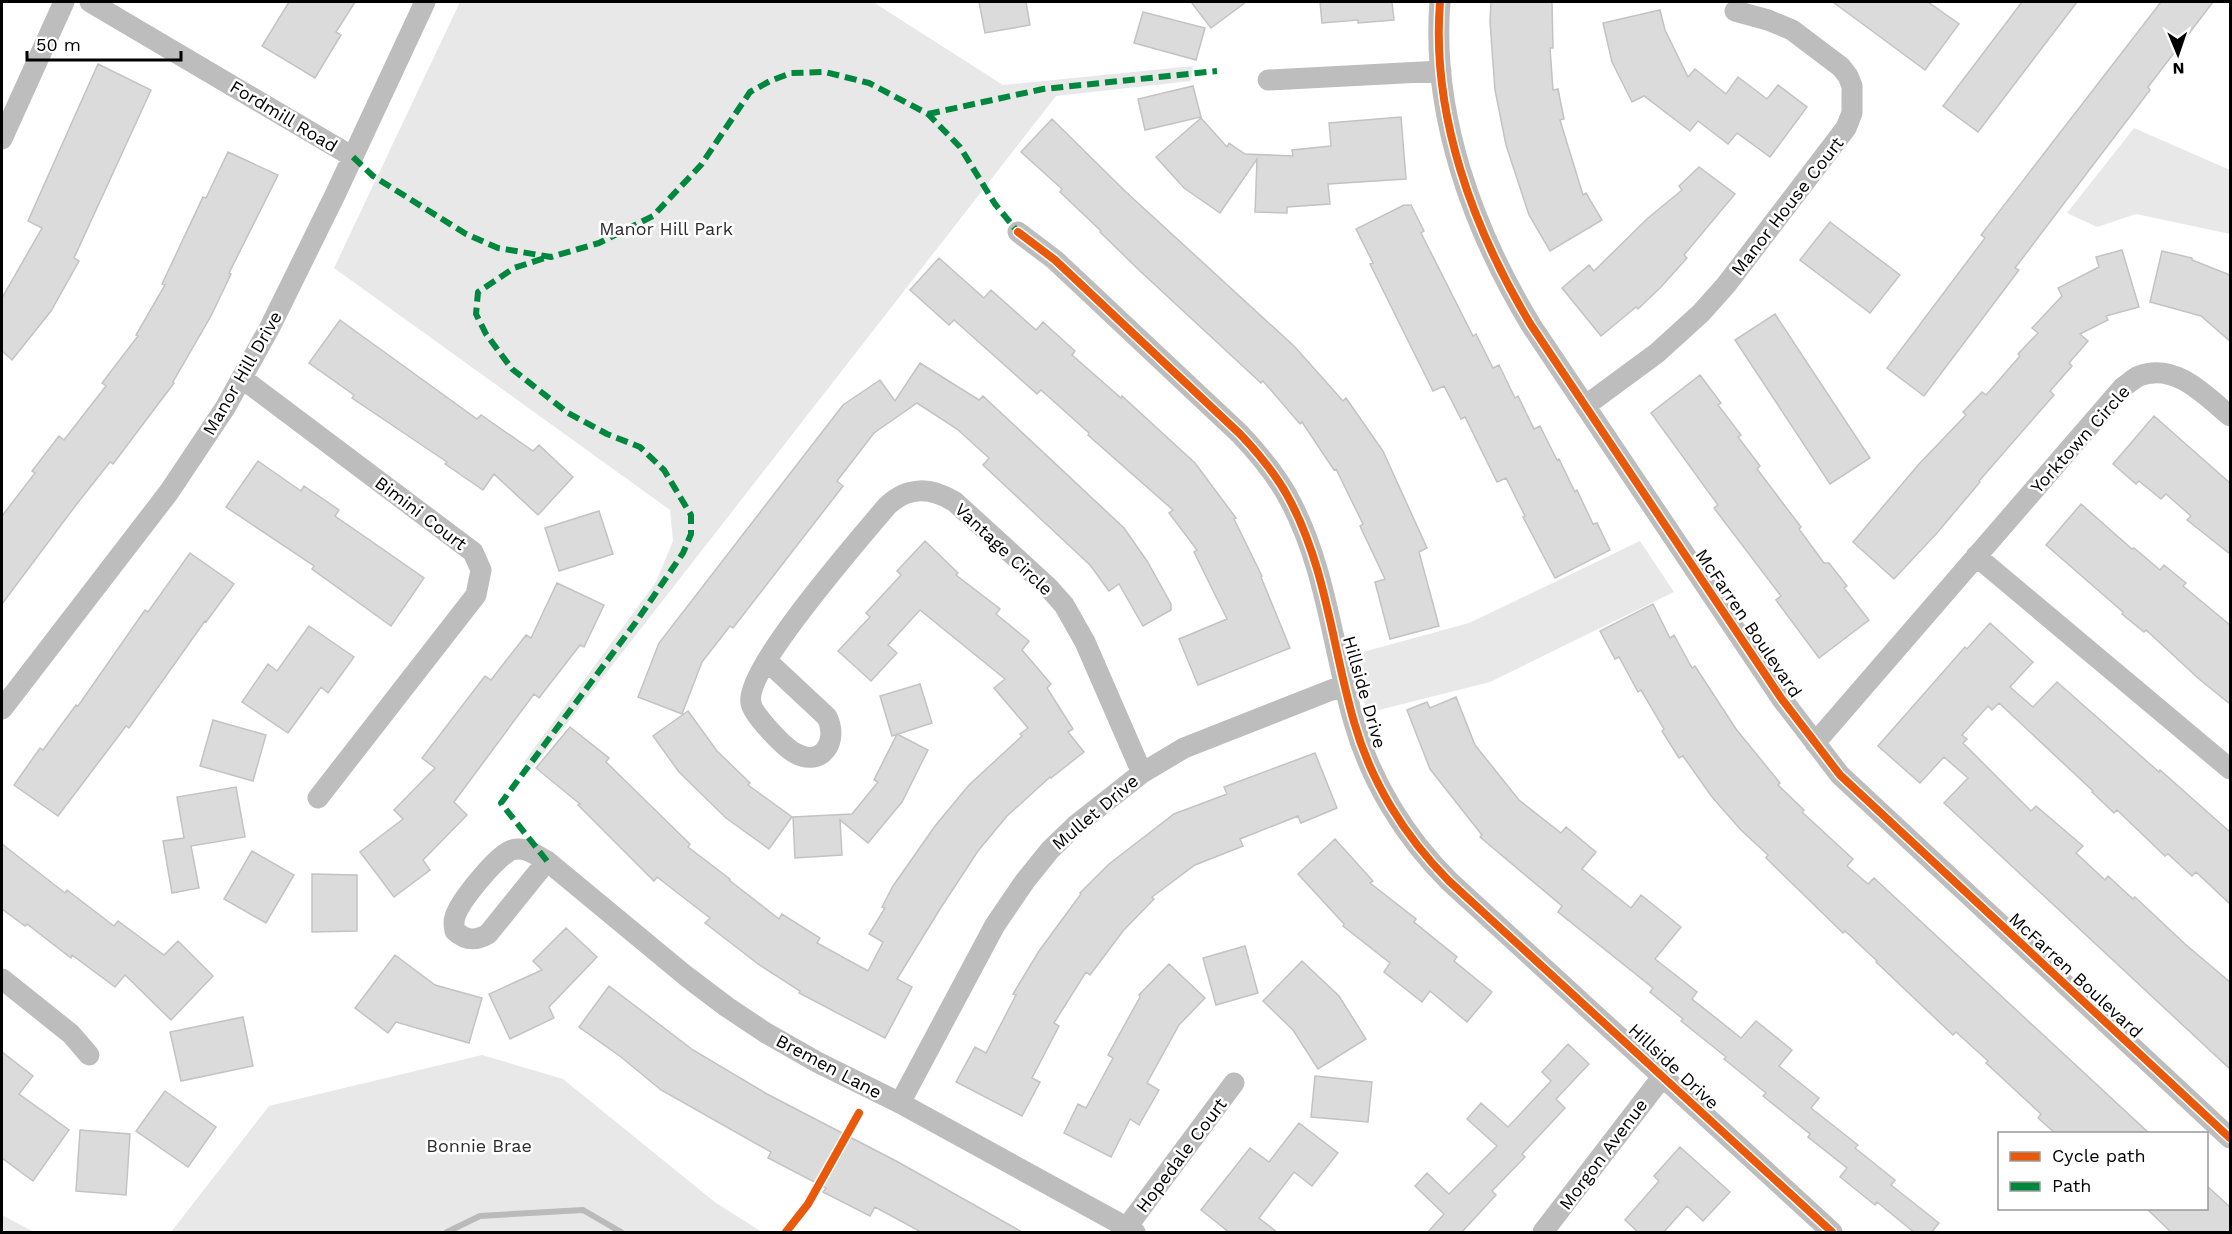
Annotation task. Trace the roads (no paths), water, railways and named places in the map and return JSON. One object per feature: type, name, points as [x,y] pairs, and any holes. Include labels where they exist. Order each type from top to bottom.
[{"type":"street","points":[[2,139],[64,2]]},
{"type":"street","name":"Fordmill Road","points":[[90,2],[353,157]]},
{"type":"street","name":"Manor Hill Drive","points":[[2,709],[169,492],[243,379],[353,157],[425,2]]},
{"type":"street","name":"McFarren Boulevard","points":[[1440,2],[1441,70],[1457,156],[1473,209],[1491,252],[1531,325],[1781,698],[1840,775],[2230,1138]]},
{"type":"street","name":"Manor House Court","points":[[1585,406],[1657,353],[1701,314],[1846,128],[1852,113],[1852,86],[1848,75],[1841,67],[1792,30],[1768,20],[1735,11]]},
{"type":"street","points":[[1268,80],[1441,70]]},
{"type":"street","name":"Hillside Drive","points":[[1018,232],[1055,260],[1240,434],[1266,462],[1287,495],[1310,548],[1322,586],[1354,722],[1370,764],[1394,813],[1416,844],[1449,881],[1832,1233]]},
{"type":"street","name":"Yorktown Circle","points":[[1815,743],[2123,387],[2138,376],[2157,374],[2178,376],[2198,388],[2230,416]]},
{"type":"street","name":"Bimini Court","points":[[243,379],[473,552],[481,570],[476,595],[318,798]]},
{"type":"street","name":"Vantage Circle","points":[[767,661],[827,717],[832,728],[832,739],[819,755],[807,757],[795,753],[755,713],[751,702],[751,691],[767,661],[791,623],[887,506],[895,498],[907,492],[924,489],[941,494],[955,502],[1064,605],[1085,642],[1142,773]]},
{"type":"street","points":[[1976,556],[2230,769]]},
{"type":"street","name":"Mullet Drive","points":[[900,1103],[996,925],[1025,881],[1050,850],[1076,825],[1142,773],[1184,748],[1344,685]]},
{"type":"street","name":"Bremen Lane","points":[[547,861],[488,934],[475,940],[468,939],[456,931],[453,923],[459,907],[496,860],[514,850],[522,849],[547,861],[644,943],[727,1007],[766,1033],[817,1062],[900,1103],[1131,1230]]},
{"type":"street","points":[[2,979],[71,1034],[89,1055]]},
{"type":"street","name":"Morgon Avenue","points":[[1543,1233],[1663,1076]]},
{"type":"street","name":"Hopedale Court","points":[[1131,1230],[1234,1083]]},
{"type":"waterway","points":[[447,1232],[480,1216],[583,1210],[621,1232]]},
{"type":"park label","name":"Manor Hill Park","points":[[666,228]]},
{"type":"park label","name":"Bonnie Brae","points":[[479,1145]]}]
